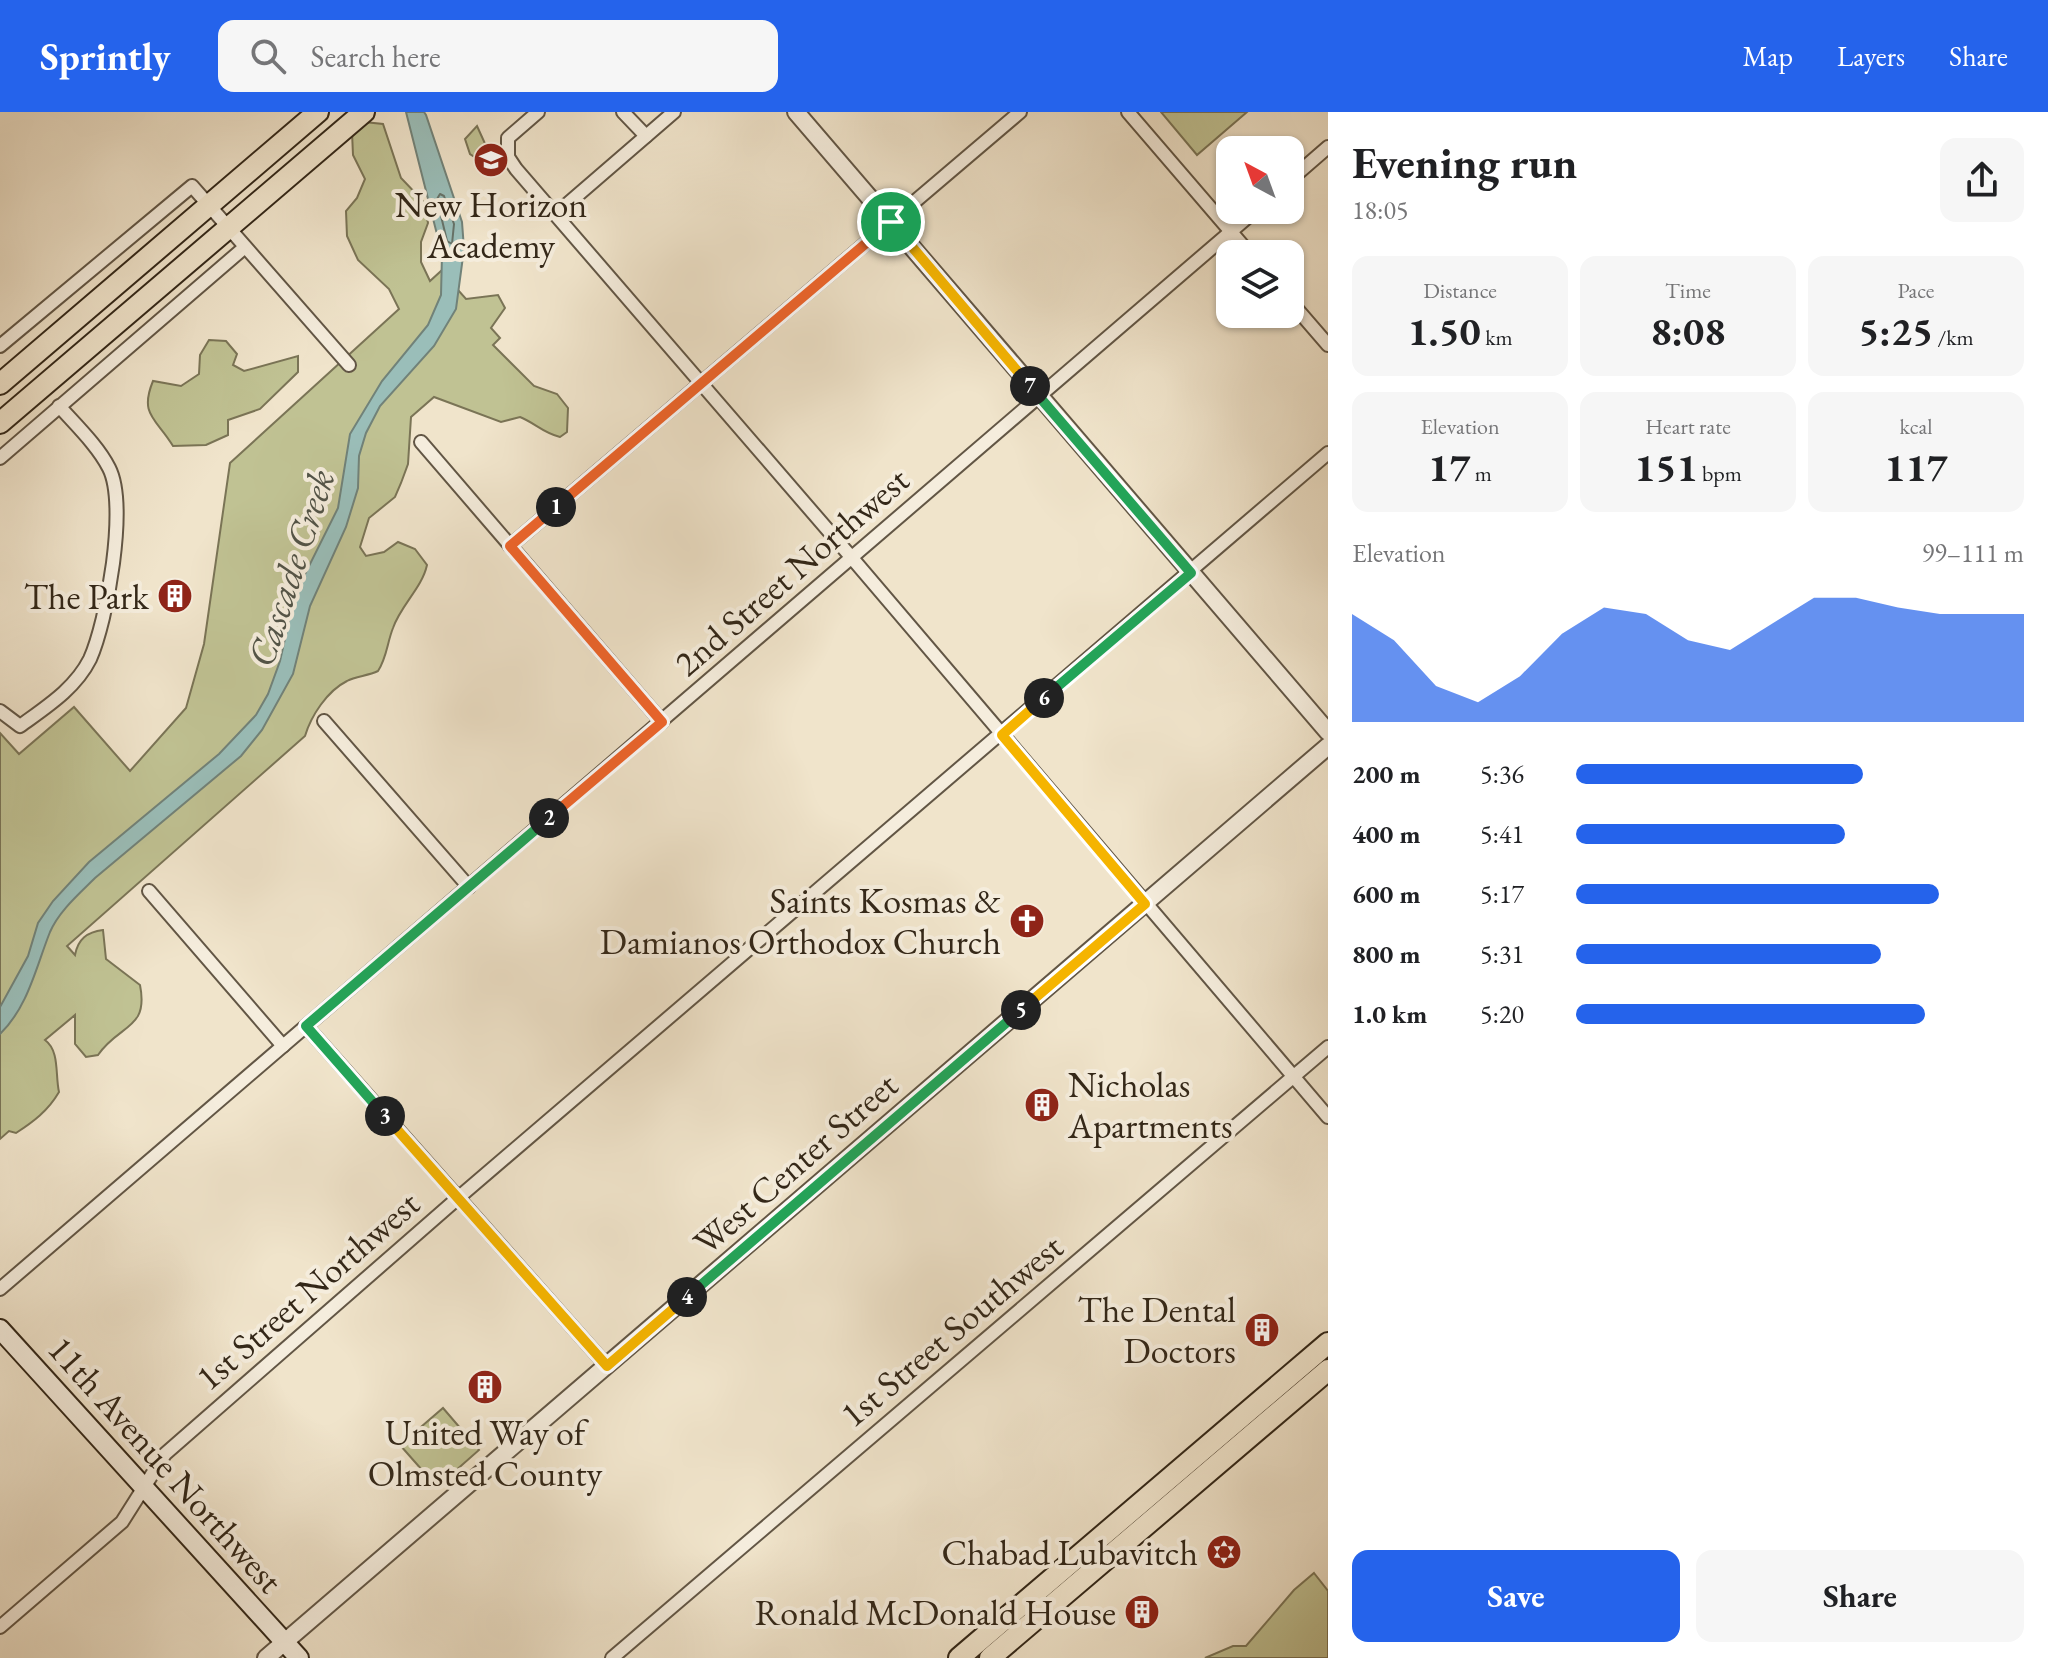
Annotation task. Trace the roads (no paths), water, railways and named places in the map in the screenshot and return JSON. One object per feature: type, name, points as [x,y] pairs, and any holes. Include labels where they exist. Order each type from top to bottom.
[{"type":"main road","points":[[0,384],[318,112]]},
{"type":"main road","points":[[0,423],[363,112]]},
{"type":"main road","name":"11th Avenue Northwest","points":[[0,1329],[299,1658]]},
{"type":"main road","points":[[959,1658],[1328,1343]]},
{"type":"main road","points":[[990,1658],[1328,1370]]},
{"type":"street","points":[[538,112],[508,138],[505,146],[516,169],[557,213],[1328,1117]]},
{"type":"street","points":[[623,112],[646,136]]},
{"type":"street","points":[[557,213],[674,112]]},
{"type":"street","points":[[796,112],[1328,732]]},
{"type":"street","points":[[510,546],[1020,112]]},
{"type":"street","points":[[1128,112],[1238,240]]},
{"type":"street","points":[[1304,168],[1328,147]]},
{"type":"street","points":[[1,344],[192,186],[349,365]]},
{"type":"street","name":"2nd Street Northwest","points":[[0,1289],[1240,224]]},
{"type":"street","points":[[0,458],[245,247]]},
{"type":"street","points":[[1304,317],[1328,345]]},
{"type":"street","points":[[0,711],[20,726],[64,693],[89,660],[104,613],[115,558],[115,504],[110,469],[59,406]]},
{"type":"street","points":[[421,442],[662,722]]},
{"type":"street","name":"1st Street Northwest","points":[[0,1627],[122,1522],[165,1454],[458,1198],[1328,453]]},
{"type":"street","points":[[324,721],[469,887]]},
{"type":"street","name":"West Center Street","points":[[266,1658],[1328,746]]},
{"type":"street","points":[[149,891],[283,1046]]},
{"type":"street","points":[[306,1026],[607,1366]]},
{"type":"street","name":"1st Street Southwest","points":[[612,1658],[1328,1047]]},
{"type":"water","points":[[406,112],[424,112],[426,115],[462,222],[464,249],[456,309],[434,346],[380,406],[366,433],[359,456],[358,488],[346,527],[310,606],[293,674],[262,730],[241,756],[95,878],[64,910],[50,932],[18,1012],[0,1034],[0,1007],[28,956],[38,923],[53,901],[89,862],[219,754],[256,715],[268,694],[280,661],[295,594],[338,508],[350,434],[382,381],[428,325],[441,295],[442,254]]},
{"type":"place","name":"New Horizon Academy","points":[[491,160]]},
{"type":"place","name":"The Park","points":[[175,596]]},
{"type":"place","name":"Saints Kosmas & Damianos Orthodox Church","points":[[1027,921]]},
{"type":"place","name":"Nicholas Apartments","points":[[1042,1105]]},
{"type":"place","name":"The Dental Doctors","points":[[1262,1330]]},
{"type":"place","name":"United Way of Olmsted County","points":[[485,1387]]},
{"type":"place","name":"Chabad Lubavitch","points":[[1224,1552]]},
{"type":"place","name":"Ronald McDonald House","points":[[1142,1612]]},
{"type":"water label","name":"Cascade Creek","points":[[291,568]]}]
